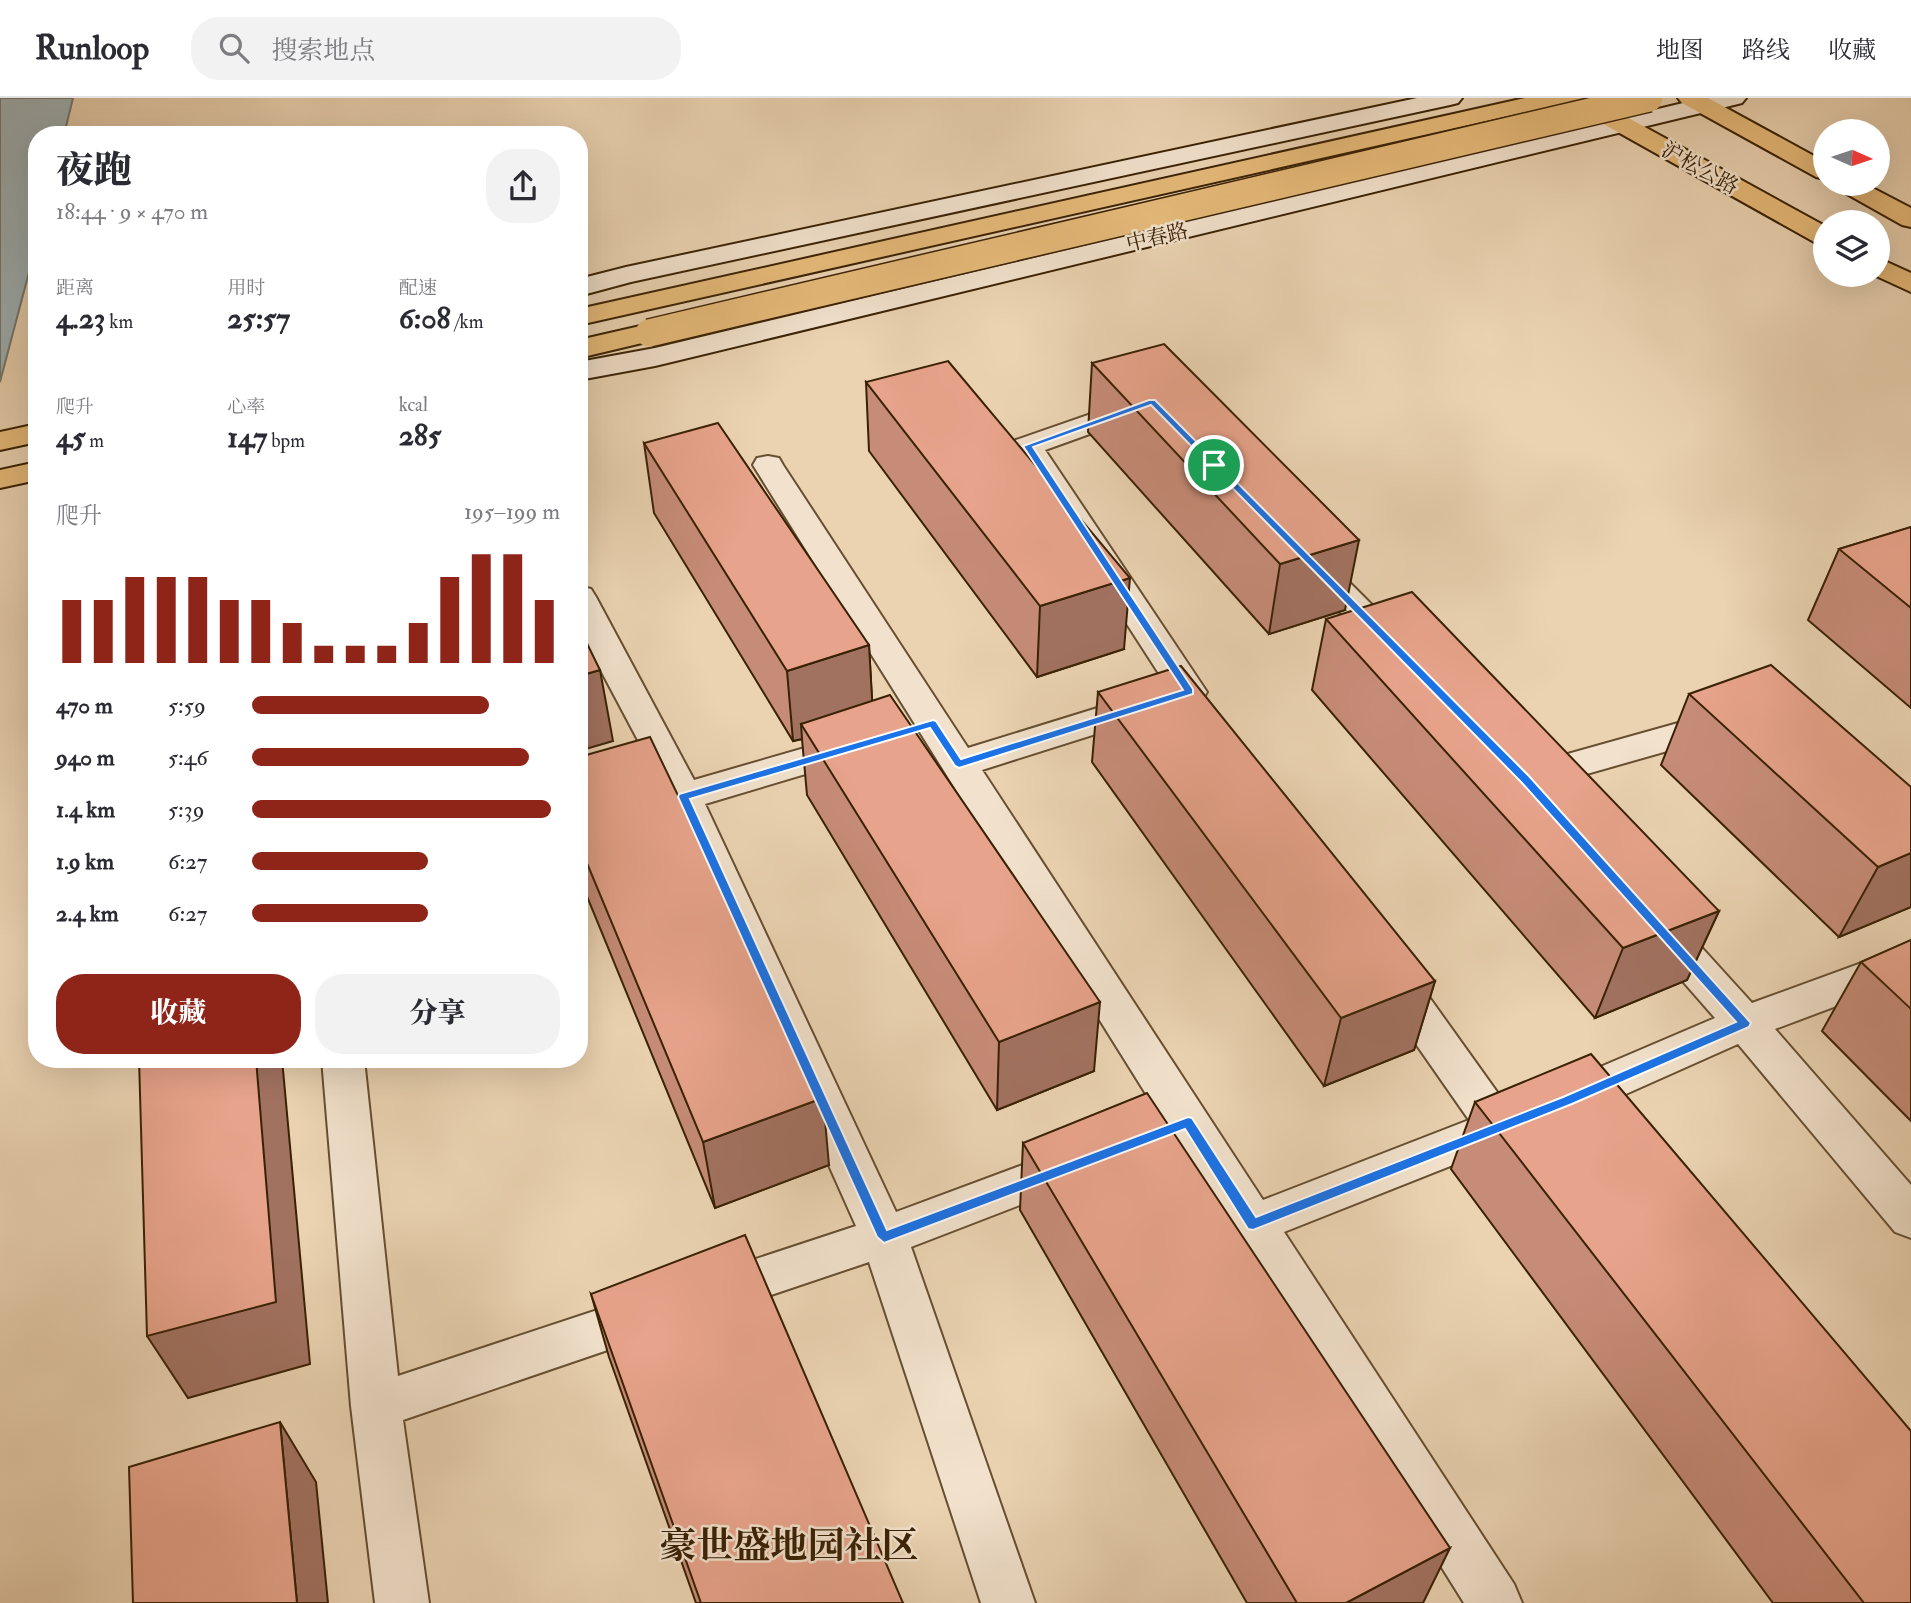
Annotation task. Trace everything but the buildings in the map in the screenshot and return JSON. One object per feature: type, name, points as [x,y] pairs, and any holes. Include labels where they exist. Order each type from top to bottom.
[{"type":"main road","name":"中春路","points":[[588,315],[1557,98]]},
{"type":"main road","name":"沪松公路","points":[[1574,98],[1813,230]]},
{"type":"main road","name":"中春路","points":[[588,347],[1648,98]]},
{"type":"main road","points":[[1698,102],[1813,165]]},
{"type":"main road","points":[[1869,196],[1911,219]]},
{"type":"main road","points":[[1890,273],[1911,284]]},
{"type":"main road","points":[[0,441],[28,435]]},
{"type":"street","points":[[588,286],[626,275],[1450,98]]},
{"type":"street","name":"中春路","points":[[588,369],[654,357],[1622,125],[1698,102],[1734,98]]},
{"type":"street","points":[[1162,412],[1152,402],[1027,446],[1213,725]]},
{"type":"street","points":[[768,465],[906,731],[959,764],[1150,1136],[1253,1224],[1494,1603]]},
{"type":"street","points":[[1290,541],[1417,670]]},
{"type":"street","points":[[588,617],[660,777],[884,1237],[1008,1603]]},
{"type":"street","points":[[959,764],[1189,691]]},
{"type":"street","points":[[1552,810],[1515,769],[1757,713]]},
{"type":"street","points":[[660,777],[906,731]]},
{"type":"street","points":[[1635,901],[1745,1023],[1911,1218]]},
{"type":"street","points":[[1371,948],[1498,1127]]},
{"type":"street","points":[[1253,1224],[1498,1127],[1581,1117],[1745,1023],[1911,961]]},
{"type":"street","points":[[344,1068],[376,1406],[402,1603]]},
{"type":"street","points":[[376,1406],[884,1237],[1150,1136]]},
{"type":"shaded area","points":[[0,98],[73,98],[66,126],[28,126],[28,276],[0,382]]},
{"type":"district","name":"豪世盛地园社区","points":[[789,1545]]},
{"type":"route","points":[[1152,402],[1214,465],[1525,779],[1745,1023],[1567,1101],[1253,1224],[1188,1122],[884,1237],[683,797],[933,723],[959,764],[1189,691],[1027,446],[1152,402]]}]
